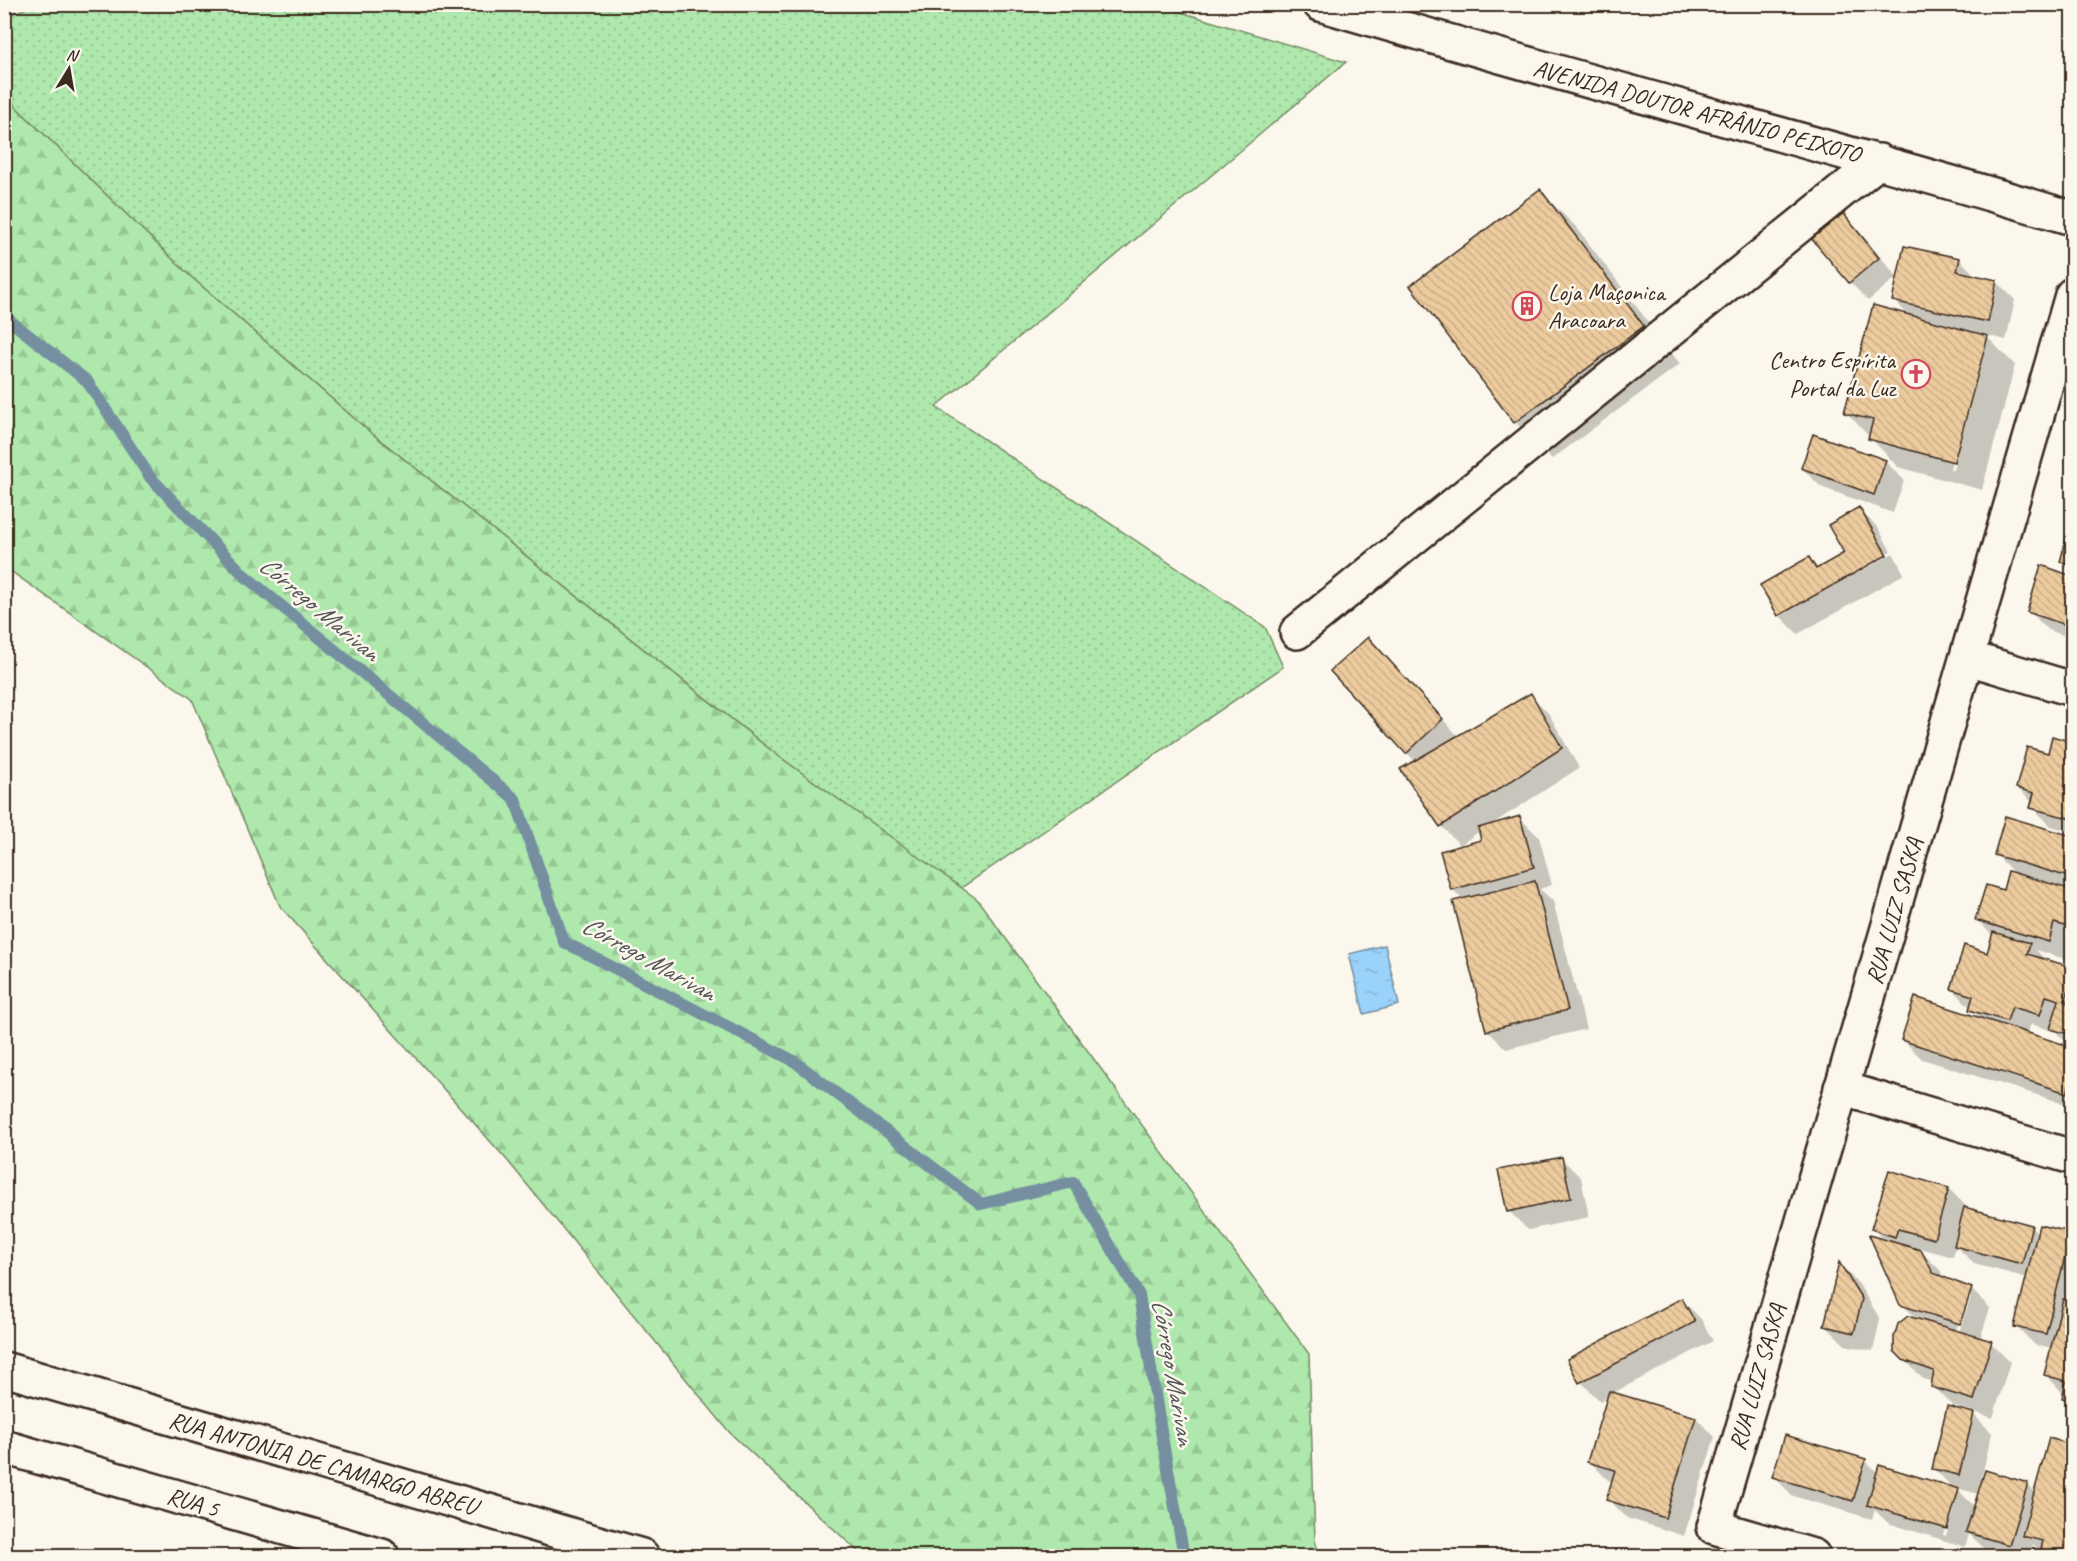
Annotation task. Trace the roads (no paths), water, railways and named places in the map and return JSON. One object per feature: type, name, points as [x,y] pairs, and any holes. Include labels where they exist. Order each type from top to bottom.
[{"type":"street","name":"AVENIDA DOUTOR AFRÂNIO PEIXOTO","points":[[1320,4],[2073,218]]},
{"type":"street","points":[[1297,632],[1879,161]]},
{"type":"street","name":"RUA LUIZ SASKA","points":[[1813,1557],[1714,1527],[2073,295]]},
{"type":"street","points":[[1968,658],[2073,689]]},
{"type":"street","points":[[1841,1088],[2073,1157]]},
{"type":"street","name":"RUA ANTONIA DE CAMARGO ABREU","points":[[4,1369],[642,1557]]},
{"type":"street","name":"RUA 5","points":[[4,1447],[382,1557]]},
{"type":"water","points":[[1385,945],[1399,1005],[1364,1014],[1349,954]]},
{"type":"waterway","name":"Córrego Marivan","points":[[4,316],[87,381],[150,477],[245,576],[515,799],[564,942],[794,1061],[981,1204],[1073,1182],[1139,1295],[1184,1556]]},
{"type":"place","name":"Loja Maçonica Aracoara","points":[[1527,306]]},
{"type":"place","name":"Centro Espírita Portal da Luz","points":[[1916,374]]}]
